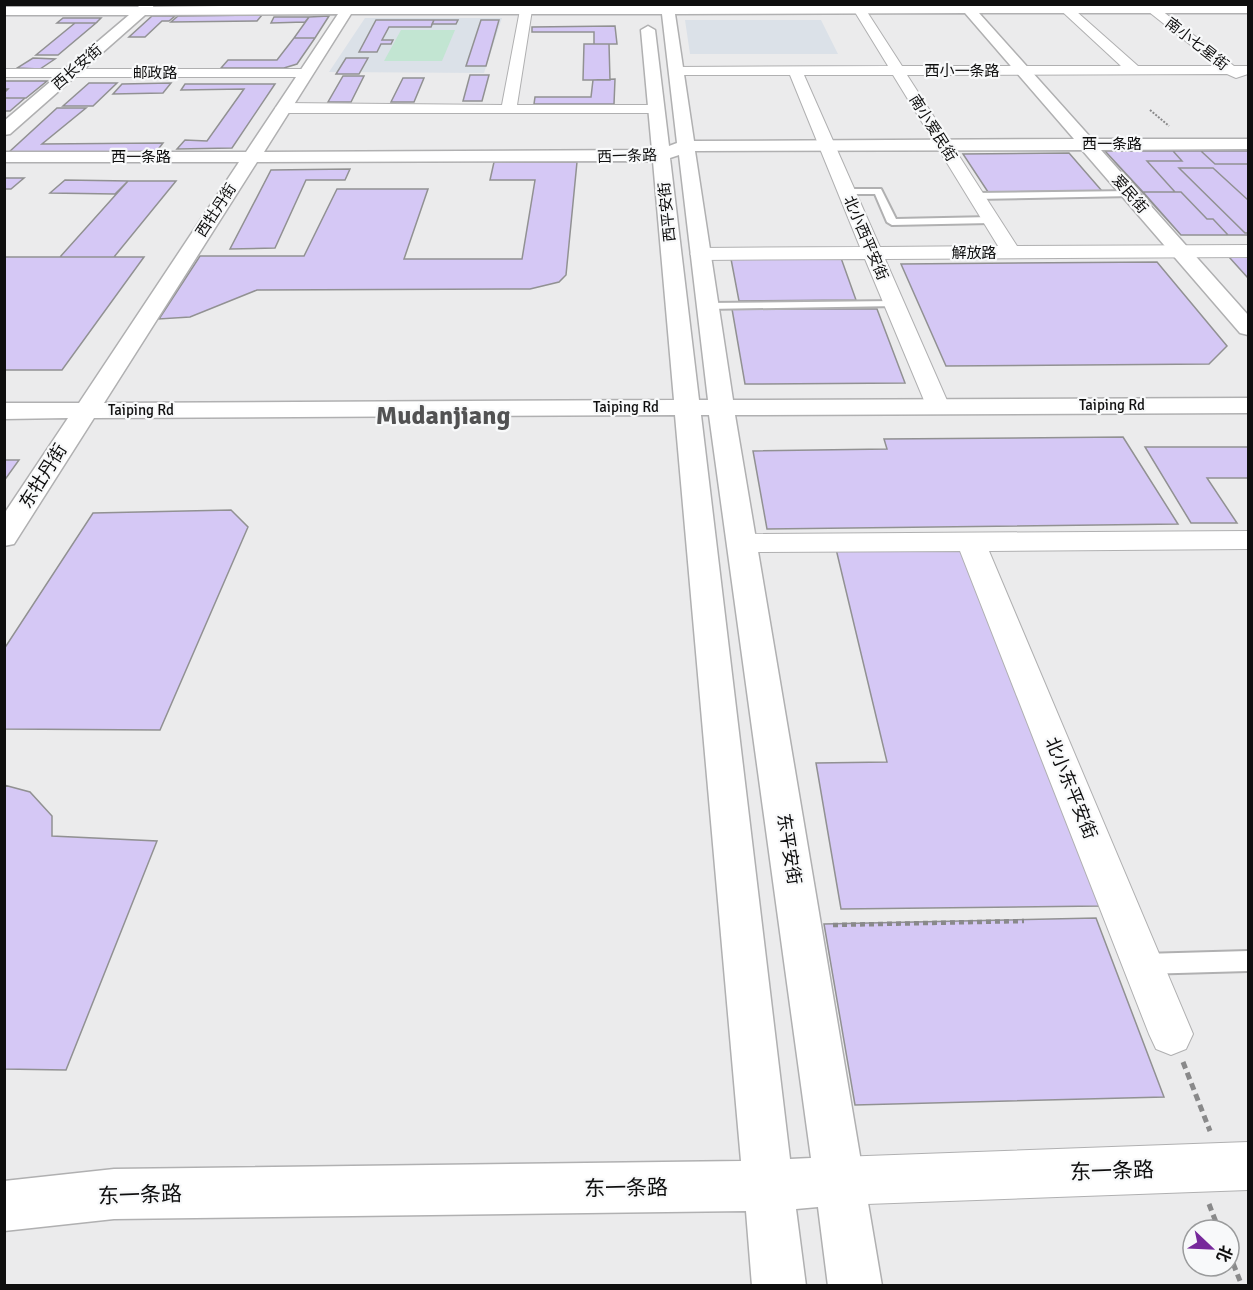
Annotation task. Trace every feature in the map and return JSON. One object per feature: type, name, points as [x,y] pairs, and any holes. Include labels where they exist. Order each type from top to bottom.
[{"type":"main road","points":[[4,10],[349,8],[526,10],[646,7],[1248,9]]},
{"type":"main road","name":"西平安街","points":[[646,7],[661,155],[708,413]]},
{"type":"main road","name":"西平安街","points":[[667,7],[708,306],[708,413]]},
{"type":"main road","name":"爱民街","points":[[966,7],[1248,328]]},
{"type":"main road","name":"西长安街","points":[[4,130],[145,8]]},
{"type":"main road","name":"西牡丹街","points":[[82,415],[349,8]]},
{"type":"main road","name":"西一条路","points":[[4,158],[661,155],[686,146],[1248,144]]},
{"type":"main road","name":"Taiping Rd","points":[[708,413],[937,405],[1248,405]]},
{"type":"main road","name":"Taiping Rd","points":[[4,411],[82,415],[708,413],[1248,419]]},
{"type":"main road","points":[[708,413],[767,1186],[779,1286]]},
{"type":"main road","name":"东平安街","points":[[708,413],[742,543],[855,1286]]},
{"type":"main road","name":"Taiping Rd","points":[[4,421],[82,415]]},
{"type":"main road","name":"东牡丹街","points":[[4,537],[82,415]]},
{"type":"main road","name":"东一条路","points":[[4,1206],[114,1194],[767,1186],[840,1181]]},
{"type":"street","name":"南小爱民街","points":[[857,7],[1011,252]]},
{"type":"street","points":[[1062,7],[1134,70]]},
{"type":"street","name":"南小七星街","points":[[1148,7],[1248,84]]},
{"type":"street","points":[[509,109],[526,10]]},
{"type":"street","name":"西小一条路","points":[[676,71],[1248,70]]},
{"type":"street","name":"北小西平安街","points":[[795,71],[937,405]]},
{"type":"street","name":"邮政路","points":[[4,74],[306,74]]},
{"type":"street","points":[[283,108],[656,110]]},
{"type":"street","name":"解放路","points":[[700,254],[1248,251]]},
{"type":"street","points":[[742,543],[1248,540]]},
{"type":"street","name":"北小东平安街","points":[[972,542],[1171,1034]]},
{"type":"street","name":"东一条路","points":[[840,1181],[1237,1167]]},
{"type":"lane","points":[[846,192],[878,191],[892,222],[991,220]]},
{"type":"lane","points":[[975,196],[1131,194]]},
{"type":"lane","points":[[708,306],[894,304]]},
{"type":"lane","points":[[1143,964],[1248,961]]},
{"type":"path","points":[[800,925],[1024,921]]},
{"type":"path","points":[[1171,1034],[1237,1167]]},
{"type":"shaded area","points":[[365,18],[502,18],[484,73],[329,72]]},
{"type":"shaded area","points":[[685,20],[821,20],[838,54],[690,54]]},
{"type":"green space","points":[[401,30],[455,30],[442,61],[384,61]]},
{"type":"building","points":[[262,15],[257,21],[171,22],[178,16]]},
{"type":"building","points":[[152,16],[175,16],[169,21],[162,21],[145,37],[129,37]]},
{"type":"building","points":[[329,16],[315,38],[294,38],[309,17]]},
{"type":"building","points":[[274,17],[309,17],[305,22],[271,23]]},
{"type":"building","points":[[63,18],[101,18],[96,23],[57,23]]},
{"type":"building","points":[[376,20],[434,20],[431,27],[389,27],[382,40],[393,40],[391,44],[381,44],[377,52],[359,52]]},
{"type":"building","points":[[434,20],[458,20],[456,24],[432,24]]},
{"type":"building","points":[[481,20],[499,20],[486,66],[466,66]]},
{"type":"building","points":[[75,23],[96,23],[58,55],[36,55]]},
{"type":"building","points":[[615,26],[617,44],[594,44],[594,32],[532,32],[532,27]]},
{"type":"building","points":[[294,38],[315,38],[297,64],[284,68],[221,68],[228,60],[277,60]]},
{"type":"building","points":[[584,44],[609,44],[610,80],[583,80]]},
{"type":"building","points":[[33,58],[55,59],[40,69],[17,68]]},
{"type":"building","points":[[346,58],[368,58],[359,74],[336,74]]},
{"type":"building","points":[[470,75],[489,75],[482,101],[463,101]]},
{"type":"building","points":[[343,76],[364,76],[351,102],[328,102]]},
{"type":"building","points":[[403,78],[424,78],[414,102],[391,102]]},
{"type":"building","points":[[615,79],[614,104],[534,104],[535,97],[591,97],[593,80]]},
{"type":"building","points":[[4,81],[47,81],[26,98],[4,98],[4,93],[8,89],[4,89]]},
{"type":"building","points":[[89,83],[117,83],[93,106],[63,106]]},
{"type":"building","points":[[171,83],[163,93],[113,94],[122,84]]},
{"type":"building","points":[[185,84],[275,84],[232,148],[177,149],[185,140],[207,141],[244,89],[181,90]]},
{"type":"building","points":[[4,98],[25,98],[10,111],[4,111]]},
{"type":"building","points":[[57,108],[86,108],[42,144],[163,143],[156,152],[8,153]]},
{"type":"building","points":[[1105,151],[1248,151],[1248,235],[1181,235]]},
{"type":"building","points":[[1105,151],[1173,151],[1182,161],[1147,161],[1175,192],[1143,192]]},
{"type":"building","points":[[1201,151],[1248,151],[1248,164],[1215,164]]},
{"type":"building","points":[[1069,153],[1102,191],[988,192],[963,154]]},
{"type":"building","points":[[494,162],[577,162],[566,275],[559,282],[530,289],[257,290],[190,317],[159,319],[200,256],[304,256],[337,189],[428,189],[404,259],[522,259],[535,180],[490,180]]},
{"type":"building","points":[[1179,168],[1213,168],[1248,200],[1248,233],[1245,233]]},
{"type":"building","points":[[350,169],[345,180],[306,180],[275,248],[230,249],[271,170]]},
{"type":"building","points":[[4,178],[24,178],[11,189],[4,189]]},
{"type":"building","points":[[65,180],[128,181],[115,194],[50,193]]},
{"type":"building","points":[[128,181],[176,181],[114,257],[60,257]]},
{"type":"building","points":[[1143,192],[1181,192],[1207,219],[1213,219],[1228,235],[1181,235]]},
{"type":"building","points":[[4,257],[144,257],[62,370],[4,370]]},
{"type":"building","points":[[1229,257],[1248,257],[1248,278]]},
{"type":"building","points":[[841,258],[856,300],[739,301],[731,259]]},
{"type":"building","points":[[1157,262],[1227,346],[1209,364],[946,366],[901,264]]},
{"type":"building","points":[[732,309],[877,309],[905,383],[745,384]]},
{"type":"building","points":[[1123,437],[1178,524],[767,529],[753,451],[887,449],[884,439]]},
{"type":"building","points":[[1145,447],[1248,447],[1248,478],[1207,478],[1237,523],[1191,523]]},
{"type":"building","points":[[4,460],[19,460],[4,481]]},
{"type":"building","points":[[231,510],[248,527],[160,730],[4,729],[4,649],[93,513]]},
{"type":"building","points":[[965,548],[1100,906],[841,909],[816,763],[887,762],[836,549]]},
{"type":"building","points":[[4,785],[30,792],[52,816],[52,836],[157,841],[66,1070],[4,1069]]},
{"type":"building","points":[[1096,918],[1164,1097],[855,1105],[824,924]]},
{"type":"district","name":"Mudanjiang","points":[[443,415]]}]
